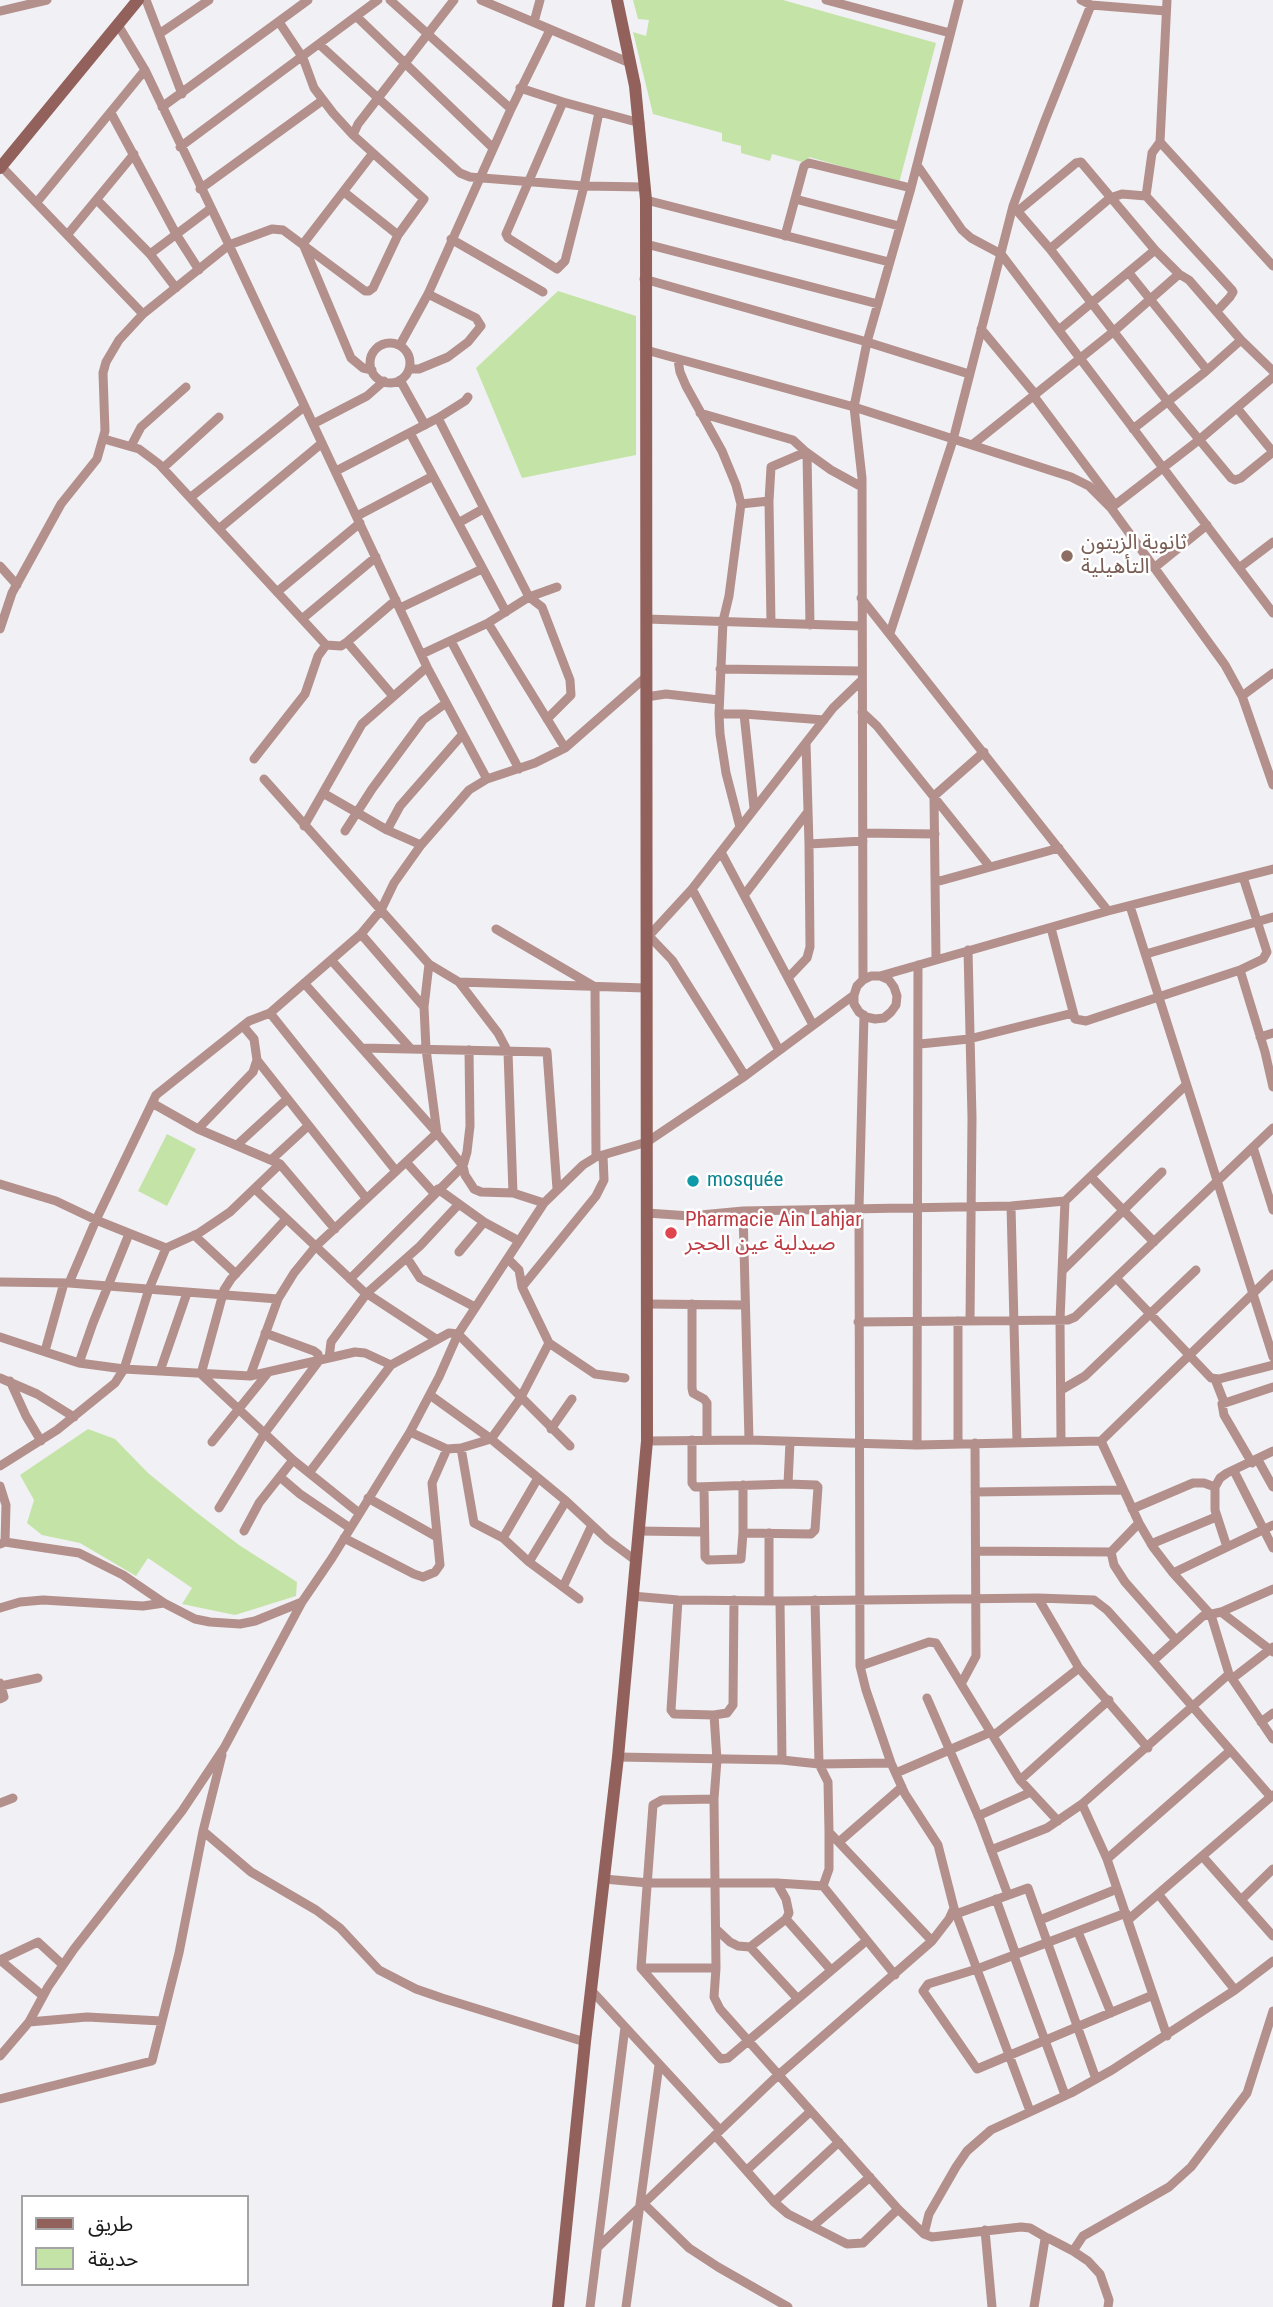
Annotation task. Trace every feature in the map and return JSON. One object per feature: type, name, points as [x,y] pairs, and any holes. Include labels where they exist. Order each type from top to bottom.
[{"type":"main road","points":[[1,167],[138,0]]},
{"type":"main road","points":[[558,2307],[618,1757],[646,1441],[646,200],[640,123],[617,0]]},
{"type":"street","points":[[0,11],[47,0]]},
{"type":"street","points":[[146,0],[182,94]]},
{"type":"street","points":[[159,34],[209,0]]},
{"type":"street","points":[[162,107],[308,0]]},
{"type":"street","points":[[180,147],[378,0]]},
{"type":"street","points":[[390,0],[511,108]]},
{"type":"street","points":[[353,135],[358,124],[454,0]]},
{"type":"street","points":[[534,22],[540,0]]},
{"type":"street","points":[[826,0],[950,33]]},
{"type":"street","points":[[863,979],[862,486],[854,407],[867,342],[911,188],[958,0]]},
{"type":"street","points":[[1081,0],[1091,5],[1167,11]]},
{"type":"street","points":[[1146,196],[1152,153],[1160,142],[1167,0]]},
{"type":"street","points":[[486,1],[630,63]]},
{"type":"street","points":[[890,633],[953,440],[1001,254],[1044,123],[1091,5]]},
{"type":"street","points":[[356,17],[493,148]]},
{"type":"street","points":[[0,629],[17,585],[61,504],[97,459],[104,439],[103,373],[106,362],[119,340],[144,314],[229,245],[272,229],[283,230],[365,291],[369,291],[373,288],[398,235],[424,199],[353,135],[323,100],[314,88],[303,58],[279,22]]},
{"type":"street","points":[[118,25],[145,70],[229,245],[426,667],[487,779]]},
{"type":"street","points":[[400,345],[428,294],[520,88],[550,30]]},
{"type":"street","points":[[320,45],[460,173],[470,177],[584,186],[645,187]]},
{"type":"street","points":[[37,202],[145,70]]},
{"type":"street","points":[[520,88],[640,123]]},
{"type":"street","points":[[200,189],[323,100]]},
{"type":"street","points":[[563,102],[506,234],[508,238],[557,269],[565,261],[584,186],[598,112]]},
{"type":"street","points":[[111,114],[176,234],[199,270]]},
{"type":"street","points":[[1160,142],[1273,266]]},
{"type":"street","points":[[303,244],[373,153]]},
{"type":"street","points":[[68,234],[134,154]]},
{"type":"street","points":[[1016,208],[1079,162],[1155,250],[1179,274],[1189,280],[1241,340],[1273,371]]},
{"type":"street","points":[[785,236],[804,166],[809,163],[911,188]]},
{"type":"street","points":[[917,165],[962,230],[1001,254],[1271,608]]},
{"type":"street","points":[[1,167],[144,314]]},
{"type":"street","points":[[344,192],[398,235]]},
{"type":"street","points":[[1050,249],[1110,198],[1122,194],[1146,196],[1232,290],[1230,298],[1217,311]]},
{"type":"street","points":[[795,199],[899,226]]},
{"type":"street","points":[[97,200],[150,254],[176,288]]},
{"type":"street","points":[[646,200],[888,262]]},
{"type":"street","points":[[1016,208],[1168,402],[1236,480],[1273,452],[1237,408]]},
{"type":"street","points":[[150,254],[210,209]]},
{"type":"street","points":[[451,239],[543,292]]},
{"type":"street","points":[[303,244],[351,358],[357,364],[372,370],[384,382]]},
{"type":"street","points":[[646,244],[878,304]]},
{"type":"street","points":[[1060,329],[1155,250]]},
{"type":"street","points":[[1129,273],[1152,298],[1207,370]]},
{"type":"street","points":[[972,445],[1113,332],[1179,274]]},
{"type":"street","points":[[645,279],[969,374]]},
{"type":"street","points":[[409,369],[419,369],[448,357],[468,342],[481,326],[476,318],[428,294]]},
{"type":"street","points":[[981,329],[1034,395],[1225,665],[1242,696],[1273,785]]},
{"type":"street","points":[[1133,429],[1241,340]]},
{"type":"street","points":[[313,424],[367,396],[384,382],[400,380],[409,369],[409,355],[400,345],[388,343],[377,348],[371,358],[372,370]]},
{"type":"street","points":[[646,350],[854,407],[1081,480],[1113,506]]},
{"type":"street","points":[[678,360],[680,372],[722,451],[741,504],[729,596],[723,621],[719,700],[720,734],[726,773],[740,827]]},
{"type":"street","points":[[1113,506],[1199,440],[1273,377]]},
{"type":"street","points":[[400,380],[425,425]]},
{"type":"street","points":[[131,446],[141,427],[186,387]]},
{"type":"street","points":[[336,471],[438,418],[468,397]]},
{"type":"street","points":[[191,497],[304,407]]},
{"type":"street","points":[[700,413],[793,440],[842,478],[862,486]]},
{"type":"street","points":[[163,468],[219,417]]},
{"type":"street","points":[[438,418],[529,597],[542,607],[572,688],[571,695],[547,719]]},
{"type":"street","points":[[410,433],[506,612]]},
{"type":"street","points":[[104,439],[148,454],[191,497],[326,645],[341,646],[398,604],[482,569]]},
{"type":"street","points":[[219,528],[322,443]]},
{"type":"street","points":[[771,623],[771,467],[807,452]]},
{"type":"street","points":[[807,452],[810,625]]},
{"type":"street","points":[[277,592],[359,519],[433,475]]},
{"type":"street","points":[[741,504],[769,501]]},
{"type":"street","points":[[460,522],[483,509]]},
{"type":"street","points":[[1154,568],[1207,525]]},
{"type":"street","points":[[1239,568],[1273,542]]},
{"type":"street","points":[[302,619],[376,557]]},
{"type":"street","points":[[0,566],[17,585]]},
{"type":"street","points":[[422,654],[488,623],[529,597],[557,587]]},
{"type":"street","points":[[0,600],[12,596]]},
{"type":"street","points":[[861,598],[1108,911]]},
{"type":"street","points":[[646,619],[861,626]]},
{"type":"street","points":[[488,623],[565,748]]},
{"type":"street","points":[[451,641],[519,769]]},
{"type":"street","points":[[347,642],[393,696]]},
{"type":"street","points":[[254,759],[305,694],[318,656],[326,645]]},
{"type":"street","points":[[304,827],[362,724],[426,667]]},
{"type":"street","points":[[720,669],[862,676]]},
{"type":"street","points":[[1242,696],[1273,673]]},
{"type":"street","points":[[745,1076],[672,960],[647,938],[692,889],[824,720],[862,676]]},
{"type":"street","points":[[45,1351],[67,1283],[156,1095],[249,1021],[270,1013],[361,934],[381,910],[394,883],[421,845],[460,798],[487,779],[551,757],[565,748],[646,677]]},
{"type":"street","points":[[646,697],[666,694],[719,700]]},
{"type":"street","points":[[345,831],[423,720],[446,703]]},
{"type":"street","points":[[862,712],[877,726],[990,867]]},
{"type":"street","points":[[719,715],[744,714],[824,720]]},
{"type":"street","points":[[744,714],[754,808]]},
{"type":"street","points":[[387,830],[400,806],[463,735]]},
{"type":"street","points":[[789,977],[807,958],[810,947],[806,743]]},
{"type":"street","points":[[934,796],[984,752]]},
{"type":"street","points":[[264,779],[429,964],[459,982],[482,1010],[508,1052],[513,1193]]},
{"type":"street","points":[[323,793],[387,830],[421,845]]},
{"type":"street","points":[[934,796],[936,958]]},
{"type":"street","points":[[745,894],[807,813]]},
{"type":"street","points":[[809,844],[863,837],[935,834]]},
{"type":"street","points":[[936,881],[1059,848]]},
{"type":"street","points":[[721,852],[813,1025]]},
{"type":"street","points":[[880,976],[889,980],[894,987],[896,1005],[884,1018],[875,1019],[864,1015],[855,1004],[854,995],[863,979],[1108,911],[1273,869]]},
{"type":"street","points":[[1051,928],[1073,1013],[1075,1019],[1082,1022],[1261,961],[1267,952],[1243,877]]},
{"type":"street","points":[[692,889],[779,1050]]},
{"type":"street","points":[[1130,906],[1273,1357]]},
{"type":"street","points":[[1146,954],[1273,917]]},
{"type":"street","points":[[496,929],[595,987]]},
{"type":"street","points":[[361,934],[424,1007]]},
{"type":"street","points":[[968,950],[970,1321]]},
{"type":"street","points":[[332,961],[411,1049]]},
{"type":"street","points":[[429,964],[424,1007],[426,1049],[437,1133]]},
{"type":"street","points":[[917,1445],[919,965]]},
{"type":"street","points":[[1240,970],[1260,1038],[1269,1050],[1273,1087]]},
{"type":"street","points":[[459,982],[645,988]]},
{"type":"street","points":[[304,983],[463,1166]]},
{"type":"street","points":[[522,1287],[603,1186],[605,1174],[600,1156],[595,987]]},
{"type":"street","points":[[0,2056],[29,2022],[63,1965],[182,1811],[224,1748],[302,1602],[410,1432],[458,1334],[544,1203],[583,1165],[600,1156],[647,1142],[745,1076],[854,995]]},
{"type":"street","points":[[270,1013],[396,1171]]},
{"type":"street","points":[[920,1045],[969,1039],[1073,1013]]},
{"type":"street","points":[[864,1015],[858,1322],[861,1444],[860,1666],[891,1763],[902,1787],[938,1844],[955,1911],[1030,2111]]},
{"type":"street","points":[[198,1129],[253,1072],[257,1060],[254,1039],[243,1026]]},
{"type":"street","points":[[1260,1038],[1273,1034]]},
{"type":"street","points":[[363,1048],[547,1052],[557,1189]]},
{"type":"street","points":[[469,1050],[470,1126],[463,1166],[465,1175],[474,1189],[481,1192],[513,1193],[544,1203]]},
{"type":"street","points":[[257,1060],[366,1198]]},
{"type":"street","points":[[647,1213],[690,1216],[743,1211],[1011,1206],[1065,1201],[1186,1085]]},
{"type":"street","points":[[237,1145],[287,1099]]},
{"type":"street","points":[[152,1103],[198,1129],[280,1164],[335,1229]]},
{"type":"street","points":[[271,1160],[308,1126]]},
{"type":"street","points":[[858,1322],[1060,1320],[1075,1317],[1273,1128]]},
{"type":"street","points":[[250,1376],[278,1299],[294,1273],[316,1247],[366,1198],[437,1133]]},
{"type":"street","points":[[1253,1147],[1273,1210]]},
{"type":"street","points":[[407,1163],[436,1191],[519,1241]]},
{"type":"street","points":[[0,1466],[41,1441],[115,1383],[124,1369],[149,1289],[166,1248],[194,1235],[230,1212],[280,1164]]},
{"type":"street","points":[[350,1279],[463,1166]]},
{"type":"street","points":[[1062,1271],[1162,1172]]},
{"type":"street","points":[[1091,1177],[1154,1242]]},
{"type":"street","points":[[0,1184],[56,1200],[96,1220],[166,1248]]},
{"type":"street","points":[[255,1189],[350,1279],[436,1339]]},
{"type":"street","points":[[1061,1441],[1060,1320],[1065,1201]]},
{"type":"street","points":[[329,1358],[331,1342],[367,1293],[407,1258],[458,1205]]},
{"type":"street","points":[[1011,1206],[1017,1442]]},
{"type":"street","points":[[743,1211],[749,1440]]},
{"type":"street","points":[[201,1374],[225,1290],[236,1273],[286,1219]]},
{"type":"street","points":[[459,1252],[484,1222]]},
{"type":"street","points":[[79,1363],[129,1234]]},
{"type":"street","points":[[194,1235],[236,1273]]},
{"type":"street","points":[[407,1258],[420,1278],[475,1307]]},
{"type":"street","points":[[508,1259],[519,1270],[522,1287],[549,1343],[595,1374],[625,1378]]},
{"type":"street","points":[[1061,1390],[1085,1376],[1196,1270]]},
{"type":"street","points":[[646,1441],[749,1440],[917,1445],[1101,1441],[1273,1274]]},
{"type":"street","points":[[1117,1279],[1214,1379],[1224,1402]]},
{"type":"street","points":[[0,1282],[67,1283],[278,1299]]},
{"type":"street","points":[[160,1371],[187,1293]]},
{"type":"street","points":[[647,1304],[745,1305]]},
{"type":"street","points":[[692,1304],[692,1388],[693,1393],[707,1404],[707,1440]]},
{"type":"street","points":[[958,1321],[958,1444]]},
{"type":"street","points":[[219,1508],[264,1434],[318,1362],[319,1357],[314,1351],[265,1333]]},
{"type":"street","points":[[309,1473],[391,1364],[449,1333],[458,1334],[520,1399],[570,1446]]},
{"type":"street","points":[[0,1337],[79,1363],[124,1369],[250,1376],[355,1352],[365,1353],[391,1364]]},
{"type":"street","points":[[410,1432],[447,1449],[461,1448],[491,1439],[520,1399],[549,1343]]},
{"type":"street","points":[[1214,1379],[1273,1365]]},
{"type":"street","points":[[201,1374],[293,1460],[359,1513]]},
{"type":"street","points":[[212,1442],[267,1374]]},
{"type":"street","points":[[0,1378],[59,1406],[74,1417]]},
{"type":"street","points":[[10,1381],[41,1441]]},
{"type":"street","points":[[1273,1387],[1224,1402],[1221,1408],[1273,1487]]},
{"type":"street","points":[[430,1395],[491,1439],[635,1560]]},
{"type":"street","points":[[551,1429],[572,1399]]},
{"type":"street","points":[[692,1440],[692,1483],[695,1487],[788,1484],[816,1485],[818,1488],[815,1530],[811,1534],[743,1533]]},
{"type":"street","points":[[1101,1441],[1151,1544],[1211,1615],[1231,1676],[1273,1739]]},
{"type":"street","points":[[788,1484],[790,1442]]},
{"type":"street","points":[[961,1684],[976,1656],[975,1443]]},
{"type":"street","points":[[461,1448],[474,1523],[503,1538],[529,1562],[579,1599]]},
{"type":"street","points":[[344,1538],[423,1577],[435,1572],[440,1565],[432,1483],[447,1449]]},
{"type":"street","points":[[1227,1547],[1216,1517],[1213,1495],[1215,1487],[1220,1478],[1273,1451]]},
{"type":"street","points":[[244,1531],[259,1503],[293,1460]]},
{"type":"street","points":[[1234,1471],[1268,1528],[1273,1548]]},
{"type":"street","points":[[280,1477],[350,1528]]},
{"type":"street","points":[[503,1538],[538,1478]]},
{"type":"street","points":[[1132,1509],[1193,1483],[1215,1487]]},
{"type":"street","points":[[704,1487],[704,1555],[708,1560],[742,1559],[743,1485]]},
{"type":"street","points":[[0,1486],[6,1505],[3,1543],[79,1553],[123,1575],[164,1603],[195,1619],[240,1624],[255,1621],[302,1602]]},
{"type":"street","points":[[975,1492],[1123,1490]]},
{"type":"street","points":[[368,1498],[437,1537]]},
{"type":"street","points":[[529,1562],[566,1501]]},
{"type":"street","points":[[1151,1544],[1216,1517]]},
{"type":"street","points":[[976,1551],[1111,1552],[1139,1523]]},
{"type":"street","points":[[563,1587],[592,1525]]},
{"type":"street","points":[[1173,1573],[1268,1528]]},
{"type":"street","points":[[638,1531],[704,1532]]},
{"type":"street","points":[[769,1533],[769,1601]]},
{"type":"street","points":[[1111,1552],[1114,1565],[1125,1582],[1176,1640]]},
{"type":"street","points":[[1153,1661],[1200,1619],[1273,1589]]},
{"type":"street","points":[[632,1596],[678,1600],[769,1601],[1038,1598],[1094,1600],[1107,1610],[1272,1796],[1159,1895],[1127,1917],[928,1984],[923,1991],[973,2067],[979,2068],[1153,1995]]},
{"type":"street","points":[[1038,1598],[1079,1668],[1148,1748]]},
{"type":"street","points":[[0,1608],[20,1602],[43,1600],[143,1606],[164,1603]]},
{"type":"street","points":[[678,1600],[671,1710],[674,1714],[714,1715],[727,1713],[733,1705],[734,1600]]},
{"type":"street","points":[[815,1600],[819,1764],[828,1782],[829,1868],[823,1886]]},
{"type":"street","points":[[780,1601],[782,1760]]},
{"type":"street","points":[[991,1850],[1058,1821],[1082,1804],[1191,1707],[1231,1676],[1272,1650],[1222,1612]]},
{"type":"street","points":[[860,1666],[933,1642],[1020,1780],[1058,1821]]},
{"type":"street","points":[[896,1773],[992,1734],[1079,1668]]},
{"type":"street","points":[[0,1699],[4,1697],[1,1684],[38,1678]]},
{"type":"street","points":[[927,1698],[948,1752],[978,1816],[1007,1895]]},
{"type":"street","points":[[1020,1780],[1109,1700]]},
{"type":"street","points":[[1261,1722],[1273,1713]]},
{"type":"street","points":[[714,1715],[717,1760],[714,1799],[714,1997],[717,2004],[898,2209],[924,2234],[938,2238],[1030,2228],[1073,2251],[1100,2274],[1109,2300],[1108,2307]]},
{"type":"street","points":[[0,2099],[152,2061],[179,1953],[203,1830],[224,1748]]},
{"type":"street","points":[[1108,1859],[1230,1751]]},
{"type":"street","points":[[618,1757],[782,1760],[819,1764],[891,1763]]},
{"type":"street","points":[[839,1842],[902,1787]]},
{"type":"street","points":[[978,1816],[1031,1792]]},
{"type":"street","points":[[0,1803],[13,1798]]},
{"type":"street","points":[[714,1799],[662,1800],[655,1803],[641,1968],[721,2059],[728,2058],[866,1941]]},
{"type":"street","points":[[1082,1804],[1108,1859],[1167,2036]]},
{"type":"street","points":[[203,1830],[251,1872],[316,1910],[340,1928],[379,1970],[416,1989],[585,2042]]},
{"type":"street","points":[[829,1832],[932,1941]]},
{"type":"street","points":[[1203,1857],[1273,1936]]},
{"type":"street","points":[[1242,1899],[1273,1869]]},
{"type":"street","points":[[604,1879],[649,1883],[777,1883],[823,1886],[895,1975]]},
{"type":"street","points":[[750,1947],[786,1919],[789,1913],[786,1899],[777,1883]]},
{"type":"street","points":[[598,2248],[779,2075],[932,1941],[955,1911],[1028,1888],[1096,2079]]},
{"type":"street","points":[[1040,1920],[1117,1889]]},
{"type":"street","points":[[1159,1895],[1235,1990]]},
{"type":"street","points":[[996,1899],[1065,2095]]},
{"type":"street","points":[[786,1919],[831,1970]]},
{"type":"street","points":[[716,1929],[730,1942],[750,1947],[797,1998]]},
{"type":"street","points":[[1078,1933],[1111,2013]]},
{"type":"street","points":[[43,1996],[0,1960],[38,1942],[63,1965]]},
{"type":"street","points":[[924,2234],[929,2214],[967,2151],[991,2130],[1096,2079],[1167,2036],[1273,1961]]},
{"type":"street","points":[[641,1968],[716,1968]]},
{"type":"street","points":[[592,1991],[718,2132],[774,2202],[788,2214],[847,2244],[863,2243],[898,2209]]},
{"type":"street","points":[[1073,2251],[1083,2236],[1168,2187],[1191,2167],[1247,2093],[1273,2011]]},
{"type":"street","points":[[29,2022],[88,2017],[161,2021]]},
{"type":"street","points":[[590,2307],[625,2027]]},
{"type":"street","points":[[626,2307],[659,2065]]},
{"type":"street","points":[[747,2170],[811,2111]]},
{"type":"street","points":[[774,2202],[839,2142]]},
{"type":"street","points":[[813,2226],[870,2177]]},
{"type":"street","points":[[641,2205],[689,2248],[788,2307]]},
{"type":"street","points":[[985,2231],[992,2307]]},
{"type":"street","points":[[1034,2307],[1044,2241],[1047,2238]]},
{"type":"green space","points":[[633,0],[783,0],[936,43],[899,183],[809,157],[806,163],[772,154],[770,161],[741,153],[741,146],[722,141],[722,133],[653,114],[633,32],[646,36],[649,20],[638,19]]},
{"type":"green space","points":[[558,291],[636,316],[636,455],[522,478],[476,368]]},
{"type":"green space","points":[[167,1134],[196,1149],[167,1206],[138,1191]]},
{"type":"green space","points":[[88,1429],[115,1439],[148,1473],[196,1512],[239,1545],[297,1582],[296,1596],[235,1615],[182,1604],[192,1588],[148,1558],[136,1576],[80,1543],[42,1535],[27,1523],[34,1500],[20,1475]]},
{"type":"place","name":"ثانوية الزيتون التأهيلية","points":[[1067,556]]},
{"type":"place","name":"mosquée","points":[[693,1181]]},
{"type":"place","name":"Pharmacie Ain Lahjar صيدلية عين الحجر","points":[[671,1233]]}]
